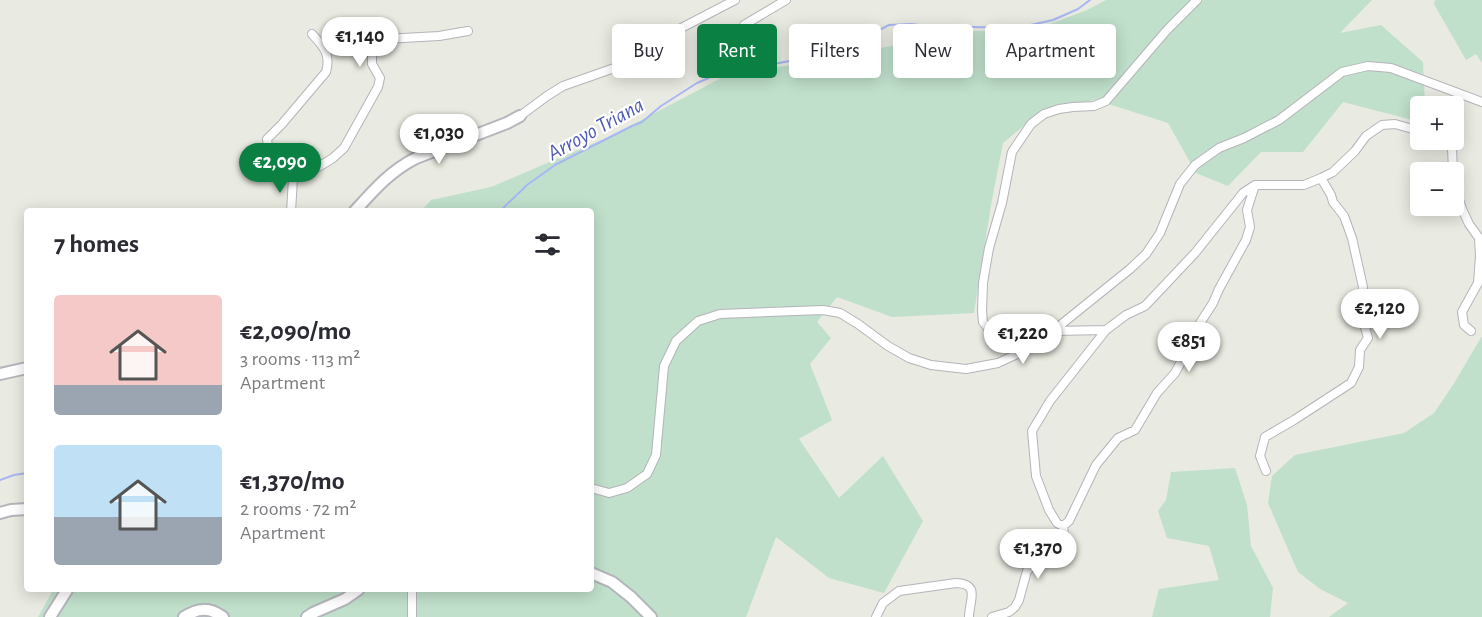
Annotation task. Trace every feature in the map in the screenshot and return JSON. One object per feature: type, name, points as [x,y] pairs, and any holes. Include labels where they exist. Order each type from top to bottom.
[{"type":"street","points":[[357,208],[377,185],[404,164],[520,116],[563,86],[620,66],[666,36],[735,0]]},
{"type":"street","points":[[746,24],[786,0]]},
{"type":"street","points":[[1106,330],[1053,331],[1011,326],[992,330],[983,322],[983,283],[1012,152],[1031,124],[1044,114],[1066,108],[1094,106],[1106,101],[1167,30],[1197,0]]},
{"type":"street","points":[[293,178],[320,166],[344,148],[378,87],[380,78],[372,64],[372,56],[376,47],[385,39],[439,36],[468,31]]},
{"type":"street","points":[[291,208],[293,178],[268,146],[267,139],[326,72],[329,63],[324,47],[312,34]]},
{"type":"street","points":[[594,489],[609,493],[627,488],[647,474],[656,455],[664,366],[676,341],[698,321],[720,314],[823,310],[840,313],[909,358],[931,365],[966,369],[998,363],[1028,349],[1053,331],[1146,254],[1160,233],[1180,184],[1195,165],[1219,148],[1279,120],[1342,72],[1368,66],[1391,68],[1482,102]]},
{"type":"street","points":[[1064,526],[1057,523],[1049,510],[1036,476],[1032,431],[1050,401],[1106,330],[1126,315],[1145,306],[1195,253],[1243,193],[1255,184],[1304,185],[1334,172],[1355,152],[1366,136],[1382,125],[1395,124],[1410,128]]},
{"type":"street","points":[[1266,471],[1260,456],[1265,437],[1351,383],[1359,367],[1360,350],[1368,338],[1360,310],[1364,287],[1352,238],[1344,216],[1333,202],[1322,178]]},
{"type":"street","points":[[992,617],[1009,612],[1015,606],[1019,600],[1027,571],[1064,534],[1064,526],[1069,521],[1101,456],[1118,438],[1135,430],[1157,393],[1175,373],[1189,347],[1192,334],[1213,303],[1246,240],[1250,226],[1247,210],[1255,184]]},
{"type":"street","points":[[1464,213],[1479,238],[1478,284],[1462,312],[1464,325],[1471,331]]},
{"type":"street","points":[[0,374],[24,369]]},
{"type":"street","points":[[0,513],[24,509]]},
{"type":"street","points":[[594,574],[612,582],[651,617]]},
{"type":"street","points":[[876,617],[883,603],[899,591],[956,583],[969,586],[971,590],[969,617]]},
{"type":"street","points":[[50,617],[66,592]]},
{"type":"street","points":[[308,617],[355,592]]},
{"type":"street","points":[[412,592],[412,617]]},
{"type":"street","points":[[184,617],[203,609],[223,617]]},
{"type":"green space","points":[[1106,0],[1372,0],[1340,33],[1381,25],[1423,62],[1425,96],[1410,96],[1410,119],[1343,102],[1303,152],[1261,152],[1228,186],[1196,173],[1168,123],[1096,100],[1045,108],[1003,143],[974,313],[892,317],[837,297],[817,322],[831,338],[810,364],[832,420],[799,439],[839,498],[883,456],[923,521],[884,593],[829,578],[776,537],[746,617],[38,617],[52,592],[594,592],[594,208],[424,208],[431,200],[491,187],[611,136],[721,78],[777,78],[777,67],[789,65],[789,78],[881,78],[881,48],[893,46],[893,78],[973,78],[973,31],[985,31],[985,78],[1116,78],[1116,24],[1050,24]]},
{"type":"green space","points":[[1435,0],[1482,0],[1482,63],[1476,54],[1466,60],[1434,4]]},
{"type":"green space","points":[[1482,336],[1482,617],[1329,617],[1348,603],[1320,589],[1298,572],[1268,503],[1272,476],[1295,455],[1404,433],[1434,413]]},
{"type":"green space","points":[[1235,468],[1247,505],[1251,546],[1273,588],[1270,617],[1152,617],[1159,589],[1219,580],[1209,546],[1167,538],[1158,511],[1166,500],[1171,472]]},
{"type":"waterway","name":"Arroyo Triana","points":[[503,208],[527,185],[555,165],[642,122],[661,106],[697,83],[734,67],[779,63],[820,55],[889,25],[1017,28],[1053,20],[1078,9],[1090,0]]},
{"type":"waterway","name":"Arroyo Triana","points":[[0,480],[24,473]]}]
